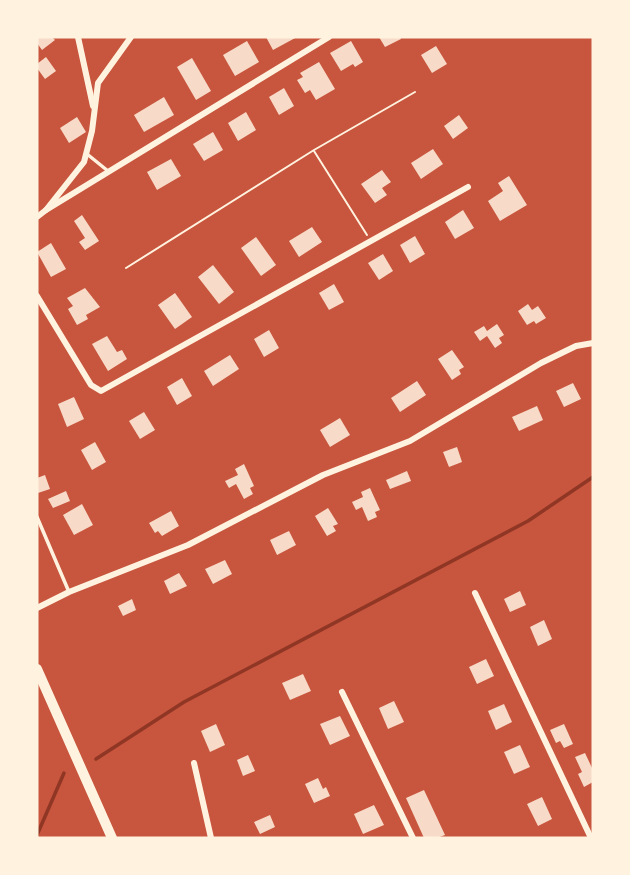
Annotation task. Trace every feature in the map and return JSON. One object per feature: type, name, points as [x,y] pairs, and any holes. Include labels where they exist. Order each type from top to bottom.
[{"type":"main road","points":[[37,668],[112,838]]},
{"type":"street","points":[[78,37],[94,112]]},
{"type":"street","points":[[46,210],[83,162],[98,83],[131,37]]},
{"type":"street","points":[[37,217],[328,37]]},
{"type":"street","points":[[37,296],[90,385],[101,391],[468,187]]},
{"type":"street","points":[[37,608],[69,592],[188,545],[323,475],[410,441],[541,363],[576,346],[593,342]]},
{"type":"street","points":[[475,593],[591,838]]},
{"type":"street","points":[[342,692],[413,838]]},
{"type":"street","points":[[194,763],[211,838]]},
{"type":"lane","points":[[86,153],[109,173]]},
{"type":"lane","points":[[37,517],[69,592]]},
{"type":"path","points":[[126,268],[313,150],[415,92]]},
{"type":"path","points":[[313,150],[371,242]]},
{"type":"building","points":[[37,37],[52,37],[55,40],[42,50],[37,43]]},
{"type":"building","points":[[266,37],[297,37],[273,50]]},
{"type":"building","points":[[379,37],[400,37],[401,39],[385,47]]},
{"type":"building","points":[[247,41],[259,62],[235,76],[223,55]]},
{"type":"building","points":[[351,41],[363,62],[341,71],[330,53]]},
{"type":"building","points":[[436,46],[447,64],[432,73],[421,55]]},
{"type":"building","points":[[46,57],[56,71],[45,79],[37,64]]},
{"type":"building","points":[[192,58],[211,91],[196,100],[177,67]]},
{"type":"building","points":[[319,62],[335,89],[316,100],[310,90],[305,93],[297,80],[303,77],[300,73]]},
{"type":"building","points":[[284,88],[294,106],[279,115],[269,97]]},
{"type":"building","points":[[164,97],[174,115],[144,132],[134,115]]},
{"type":"building","points":[[246,112],[256,130],[238,141],[228,123]]},
{"type":"building","points":[[459,115],[468,128],[453,139],[444,126]]},
{"type":"building","points":[[77,117],[86,132],[69,143],[60,128]]},
{"type":"building","points":[[213,132],[223,150],[204,161],[193,144]]},
{"type":"building","points":[[433,149],[443,164],[421,179],[411,163]]},
{"type":"building","points":[[171,159],[181,176],[157,190],[147,172]]},
{"type":"building","points":[[382,170],[391,182],[382,188],[387,195],[375,203],[361,184]]},
{"type":"building","points":[[509,176],[527,205],[500,221],[488,201],[503,191],[498,183]]},
{"type":"building","points":[[463,210],[474,228],[455,239],[445,222]]},
{"type":"building","points":[[82,215],[99,241],[85,250],[79,242],[85,238],[74,221]]},
{"type":"building","points":[[312,227],[322,242],[299,257],[289,241]]},
{"type":"building","points":[[415,236],[425,254],[410,263],[400,245]]},
{"type":"building","points":[[256,237],[276,265],[261,276],[241,248]]},
{"type":"building","points":[[51,243],[66,269],[51,277],[37,252]]},
{"type":"building","points":[[383,254],[393,271],[379,280],[368,263]]},
{"type":"building","points":[[213,265],[234,292],[219,304],[198,277]]},
{"type":"building","points":[[334,284],[344,302],[329,310],[319,293]]},
{"type":"building","points":[[85,288],[100,307],[86,315],[88,319],[77,325],[68,309],[73,306],[67,298]]},
{"type":"building","points":[[175,293],[192,317],[175,329],[158,305]]},
{"type":"building","points":[[528,304],[532,310],[538,306],[546,318],[536,324],[534,321],[527,325],[518,311]]},
{"type":"building","points":[[497,324],[504,335],[499,338],[502,343],[495,348],[487,336],[480,341],[474,332],[484,326],[487,331]]},
{"type":"building","points":[[269,330],[279,348],[264,357],[254,339]]},
{"type":"building","points":[[107,336],[117,352],[122,350],[127,359],[108,371],[92,344]]},
{"type":"building","points":[[452,350],[464,367],[459,370],[461,374],[452,380],[438,359]]},
{"type":"building","points":[[230,355],[239,369],[213,386],[204,371]]},
{"type":"building","points":[[182,378],[192,396],[177,405],[167,387]]},
{"type":"building","points":[[417,381],[426,395],[400,412],[391,398]]},
{"type":"building","points":[[573,383],[581,399],[564,407],[556,391]]},
{"type":"building","points":[[74,397],[84,419],[67,427],[58,404]]},
{"type":"building","points":[[537,406],[543,420],[519,431],[512,417]]},
{"type":"building","points":[[144,412],[155,430],[140,439],[129,421]]},
{"type":"building","points":[[340,418],[350,435],[330,447],[320,430]]},
{"type":"building","points":[[95,442],[106,462],[92,470],[81,450]]},
{"type":"building","points":[[457,447],[462,462],[449,467],[443,452]]},
{"type":"building","points":[[244,464],[254,486],[250,488],[253,494],[244,499],[236,484],[229,488],[225,481],[238,475],[235,469]]},
{"type":"building","points":[[407,471],[411,481],[390,489],[386,480]]},
{"type":"building","points":[[45,475],[50,489],[38,493],[37,478]]},
{"type":"building","points":[[370,488],[380,510],[375,512],[377,517],[368,521],[362,507],[356,510],[352,502],[363,497],[361,492]]},
{"type":"building","points":[[66,491],[70,501],[53,508],[48,499]]},
{"type":"building","points":[[82,504],[93,525],[74,535],[63,515]]},
{"type":"building","points":[[328,508],[338,524],[333,526],[336,531],[327,536],[315,516]]},
{"type":"building","points":[[171,511],[179,526],[162,536],[158,531],[155,533],[149,523]]},
{"type":"building","points":[[289,531],[296,545],[277,555],[270,540]]},
{"type":"building","points":[[225,560],[232,574],[213,584],[205,569]]},
{"type":"building","points":[[179,573],[187,586],[170,594],[164,581]]},
{"type":"building","points":[[520,591],[526,605],[510,612],[504,599]]},
{"type":"building","points":[[132,599],[136,610],[123,616],[118,606]]},
{"type":"building","points":[[544,620],[552,639],[538,646],[530,627]]},
{"type":"building","points":[[486,659],[494,676],[477,684],[469,667]]},
{"type":"building","points":[[303,674],[311,691],[290,700],[282,683]]},
{"type":"building","points":[[394,701],[404,722],[388,729],[379,708]]},
{"type":"building","points":[[504,704],[512,722],[496,730],[488,711]]},
{"type":"building","points":[[340,716],[350,736],[330,745],[320,724]]},
{"type":"building","points":[[216,724],[225,745],[210,752],[201,731]]},
{"type":"building","points":[[564,724],[573,744],[564,748],[560,741],[556,743],[550,730]]},
{"type":"building","points":[[520,745],[530,767],[514,774],[504,752]]},
{"type":"building","points":[[585,753],[593,770],[593,782],[584,787],[578,774],[582,772],[575,757]]},
{"type":"building","points":[[248,755],[255,771],[243,776],[237,760]]},
{"type":"building","points":[[318,778],[330,796],[314,803],[305,784]]},
{"type":"building","points":[[424,790],[445,835],[437,838],[424,838],[406,798]]},
{"type":"building","points":[[542,797],[552,819],[538,826],[527,804]]},
{"type":"building","points":[[374,805],[384,825],[363,834],[354,814]]},
{"type":"building","points":[[270,815],[275,827],[260,834],[254,822]]},
{"type":"waterway","points":[[96,759],[184,702],[528,521],[593,477]]},
{"type":"waterway","points":[[37,835],[64,773]]}]
